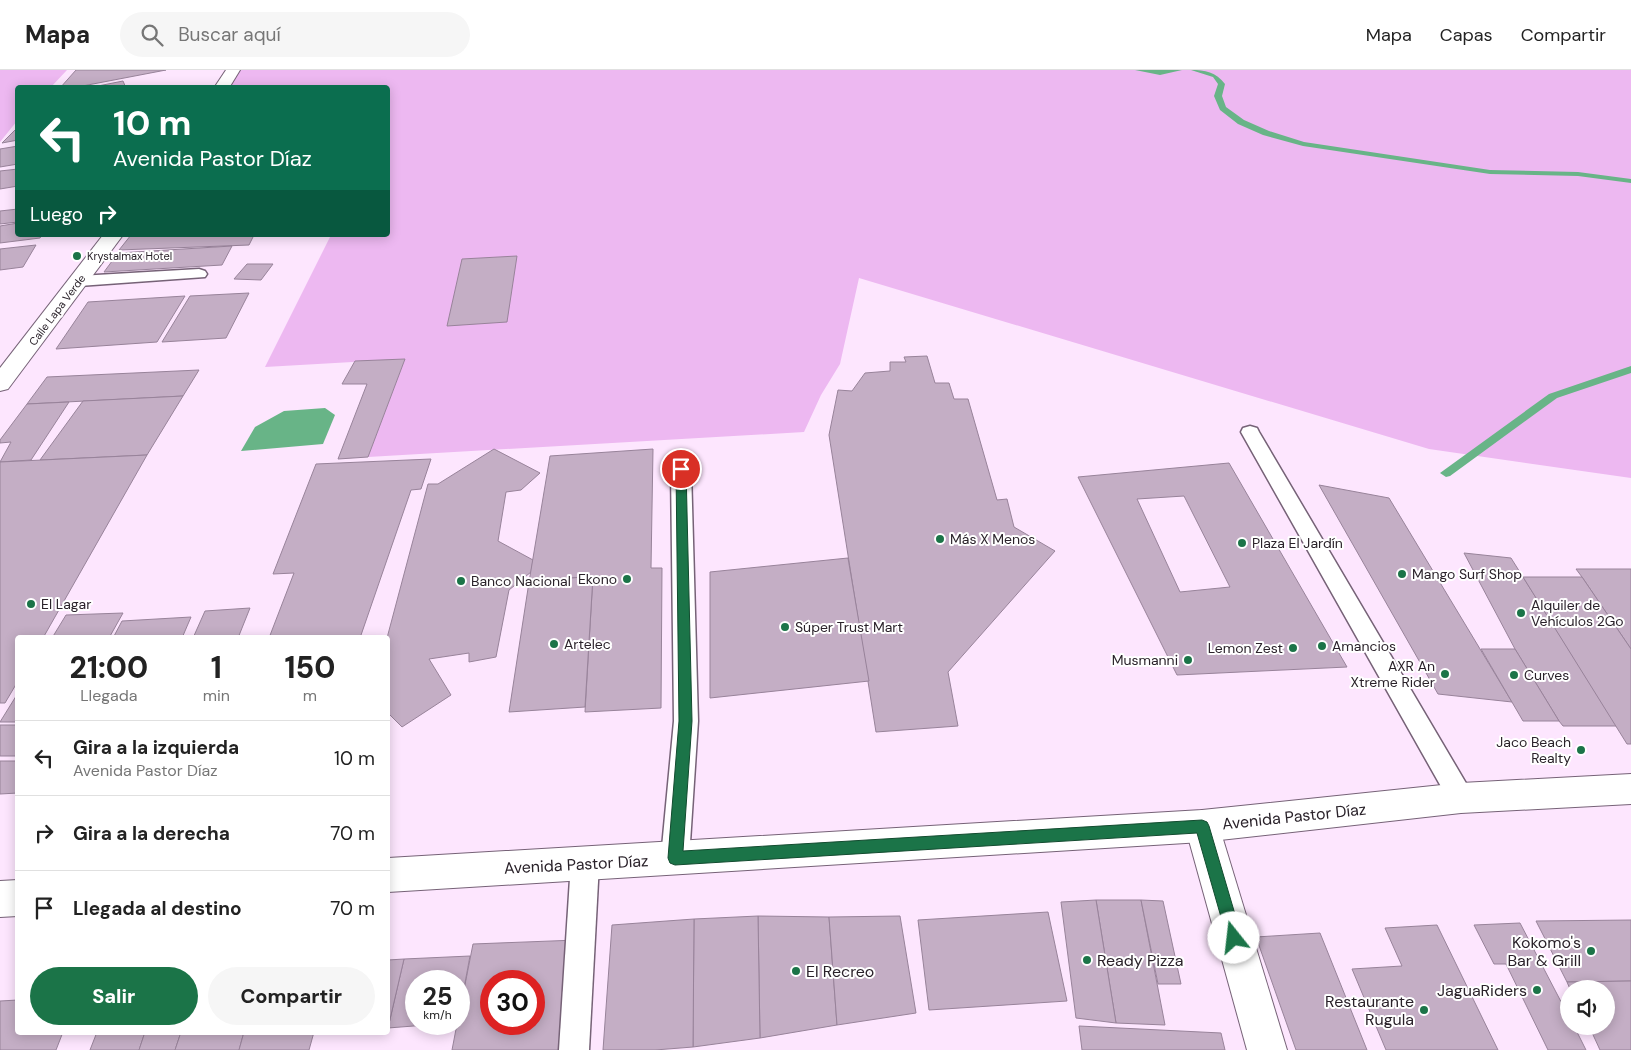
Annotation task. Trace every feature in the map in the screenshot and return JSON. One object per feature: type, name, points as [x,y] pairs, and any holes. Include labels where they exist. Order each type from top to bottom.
[{"type":"street","points":[[222,85],[233,70]]},
{"type":"street","name":"Calle Lapa Verde","points":[[0,384],[111,237]]},
{"type":"street","name":"Avenida Pastor Díaz","points":[[390,875],[1202,826],[1461,798],[1631,788]]},
{"type":"street","points":[[1202,826],[1267,1050]]},
{"type":"street","points":[[0,899],[15,898]]},
{"type":"lane","points":[[78,281],[199,274]]},
{"type":"lane","points":[[1250,432],[1461,798]]},
{"type":"lane","points":[[675,858],[686,721],[681,469]]},
{"type":"lane","points":[[574,1050],[585,863]]},
{"type":"shaded area","points":[[0,70],[67,70],[53,85],[15,85],[15,123],[0,142]]},
{"type":"shaded area","points":[[232,70],[1631,70],[1631,478],[1429,449],[859,278],[840,364],[821,395],[804,432],[368,457],[405,359],[265,367],[330,237],[390,237],[390,85],[221,85]]},
{"type":"shaded area","points":[[325,408],[335,415],[323,444],[241,451],[255,427],[284,411]]},
{"type":"building","points":[[76,70],[166,70],[88,85],[63,85]]},
{"type":"building","points":[[123,81],[125,85],[103,85]]},
{"type":"building","points":[[15,130],[15,141],[2,143]]},
{"type":"building","points":[[15,146],[15,164],[0,167],[0,149]]},
{"type":"building","points":[[15,169],[15,186],[0,189],[0,171]]},
{"type":"building","points":[[15,209],[15,222],[0,224],[0,211]]},
{"type":"building","points":[[15,224],[15,237],[41,237],[0,243],[0,226]]},
{"type":"building","points":[[129,237],[253,237],[249,245],[119,250]]},
{"type":"building","points":[[36,245],[23,267],[0,270],[0,249]]},
{"type":"building","points":[[232,246],[222,265],[104,272],[118,253]]},
{"type":"building","points":[[517,256],[507,322],[447,326],[462,259]]},
{"type":"building","points":[[247,264],[273,264],[261,280],[234,279]]},
{"type":"building","points":[[249,293],[226,338],[162,342],[190,296]]},
{"type":"building","points":[[185,296],[157,342],[56,349],[88,302]]},
{"type":"building","name":"Más X Menos","points":[[927,356],[935,383],[949,383],[954,399],[968,399],[997,500],[1007,499],[1014,527],[1055,551],[948,672],[958,726],[876,732],[829,435],[838,390],[852,391],[865,373],[890,371],[890,362],[906,362],[904,357]]},
{"type":"building","points":[[405,359],[368,457],[338,459],[367,384],[342,384],[355,361]]},
{"type":"building","points":[[199,370],[183,396],[27,404],[47,377]]},
{"type":"building","points":[[183,396],[147,455],[40,460],[83,401]]},
{"type":"building","points":[[69,402],[31,460],[0,462],[11,442],[0,443],[0,440],[27,404]]},
{"type":"building","name":"Banco Nacional","points":[[494,449],[540,473],[521,490],[506,492],[498,541],[533,560],[531,572],[509,590],[496,657],[469,662],[469,653],[429,659],[451,695],[402,727],[390,715],[390,635],[388,635],[428,484],[438,484]]},
{"type":"building","name":"Ekono","points":[[653,449],[651,568],[662,568],[661,708],[585,712],[593,576],[529,582],[550,456]]},
{"type":"building","name":"El Lagar","points":[[147,455],[45,635],[15,635],[15,686],[5,703],[0,703],[0,462]]},
{"type":"building","points":[[431,459],[421,489],[411,490],[361,635],[270,635],[294,573],[273,574],[316,464]]},
{"type":"building","name":"Plaza El Jardín","points":[[1229,463],[1347,667],[1177,675],[1078,477]],"holes":[[[1184,496],[1230,587],[1180,592],[1137,499]]]},
{"type":"building","name":"Mango Surf Shop","points":[[1319,485],[1389,498],[1512,702],[1438,694]]},
{"type":"building","name":"Alquiler de Vehículos 2Go","points":[[1464,553],[1511,558],[1617,726],[1563,726],[1515,649]]},
{"type":"building","name":"Súper Trust Mart","points":[[848,558],[869,681],[710,698],[710,572]]},
{"type":"building","points":[[1576,569],[1631,569],[1631,649],[1582,577]]},
{"type":"building","name":"Artelec","points":[[593,576],[585,707],[509,712],[529,582]]},
{"type":"building","points":[[1523,577],[1582,577],[1631,649],[1631,744],[1627,744]]},
{"type":"building","points":[[250,608],[239,635],[194,635],[205,611]]},
{"type":"building","points":[[123,613],[111,635],[54,635],[66,615]]},
{"type":"building","points":[[191,617],[183,635],[115,635],[122,621]]},
{"type":"building","name":"Curves","points":[[1481,649],[1515,649],[1559,721],[1523,721]]},
{"type":"building","points":[[15,698],[15,722],[0,722]]},
{"type":"building","points":[[0,725],[15,725],[15,756],[0,756]]},
{"type":"building","points":[[0,761],[15,761],[15,793],[0,794]]},
{"type":"building","points":[[1096,900],[1141,900],[1165,1025],[1116,1023]]},
{"type":"building","name":"Ready Pizza","points":[[1096,900],[1116,1023],[1076,1018],[1061,902]]},
{"type":"building","points":[[1141,900],[1163,901],[1181,984],[1158,984]]},
{"type":"building","points":[[1048,912],[1067,1001],[929,1010],[918,920]]},
{"type":"building","name":"El Recreo","points":[[758,916],[829,917],[837,1025],[760,1038]]},
{"type":"building","points":[[758,916],[760,1038],[693,1047],[694,919]]},
{"type":"building","points":[[900,916],[916,1013],[837,1025],[829,917]]},
{"type":"building","points":[[694,919],[693,1047],[655,1050],[603,1050],[612,925]]},
{"type":"building","name":"Kokomo's Bar & Grill","points":[[1631,920],[1631,981],[1566,980],[1536,921]]},
{"type":"building","name":"JaguaRiders","points":[[1520,923],[1560,1000],[1560,1035],[1578,1035],[1586,1050],[1548,1050],[1506,964],[1494,964],[1474,925]]},
{"type":"building","name":"Restaurante Rugula","points":[[1437,925],[1498,1050],[1386,1050],[1352,969],[1402,966],[1385,928]]},
{"type":"building","points":[[1320,933],[1367,1050],[1296,1050],[1256,937]]},
{"type":"building","points":[[577,940],[562,1050],[452,1050],[455,1035],[470,1035],[470,970],[468,970],[473,944]]},
{"type":"building","points":[[470,956],[467,970],[405,970],[405,1027],[390,1028],[390,1019],[404,959]]},
{"type":"building","points":[[404,959],[390,1019],[390,960]]},
{"type":"building","points":[[1615,981],[1631,981],[1631,1050],[1600,1050],[1593,1035],[1615,1035]]},
{"type":"building","points":[[15,1000],[15,1035],[62,1035],[56,1050],[0,1050],[0,1001]]},
{"type":"building","points":[[1079,1026],[1221,1033],[1225,1050],[1082,1050]]},
{"type":"building","points":[[96,1035],[144,1035],[139,1050],[90,1050]]},
{"type":"building","points":[[144,1035],[180,1035],[175,1050],[139,1050]]},
{"type":"building","points":[[180,1035],[243,1035],[239,1050],[175,1050]]},
{"type":"building","points":[[243,1035],[313,1035],[309,1050],[239,1050]]},
{"type":"waterway","points":[[1138,70],[1160,73],[1179,70]]},
{"type":"waterway","points":[[1194,70],[1215,76],[1222,84],[1218,96],[1223,108],[1241,122],[1266,133],[1303,144],[1490,172],[1578,174],[1631,181]]},
{"type":"waterway","points":[[1446,473],[1553,396],[1631,369]]},
{"type":"place","name":"Krystalmax Hotel","points":[[77,256]]},
{"type":"place","name":"Más X Menos","points":[[940,539]]},
{"type":"place","name":"Plaza El Jardín","points":[[1242,543]]},
{"type":"place","name":"Mango Surf Shop","points":[[1402,574]]},
{"type":"place","name":"Ekono","points":[[627,579]]},
{"type":"place","name":"Banco Nacional","points":[[461,581]]},
{"type":"place","name":"El Lagar","points":[[31,604]]},
{"type":"place","name":"Alquiler de Vehículos 2Go","points":[[1521,613]]},
{"type":"place","name":"Súper Trust Mart","points":[[785,627]]},
{"type":"place","name":"Artelec","points":[[554,644]]},
{"type":"place","name":"Amancios","points":[[1322,646]]},
{"type":"place","name":"Lemon Zest","points":[[1293,648]]},
{"type":"place","name":"Musmanni","points":[[1188,660]]},
{"type":"place","name":"AXR An Xtreme Rider","points":[[1445,674]]},
{"type":"place","name":"Curves","points":[[1514,675]]},
{"type":"place","name":"Jaco Beach Realty","points":[[1581,750]]},
{"type":"place","name":"Kokomo's Bar & Grill","points":[[1591,951]]},
{"type":"place","name":"Ready Pizza","points":[[1087,960]]},
{"type":"place","name":"El Recreo","points":[[796,971]]},
{"type":"place","name":"JaguaRiders","points":[[1537,990]]},
{"type":"place","name":"Restaurante Rugula","points":[[1424,1010]]},
{"type":"route","points":[[681,469],[686,721],[675,858],[1202,826],[1234,938]]}]
